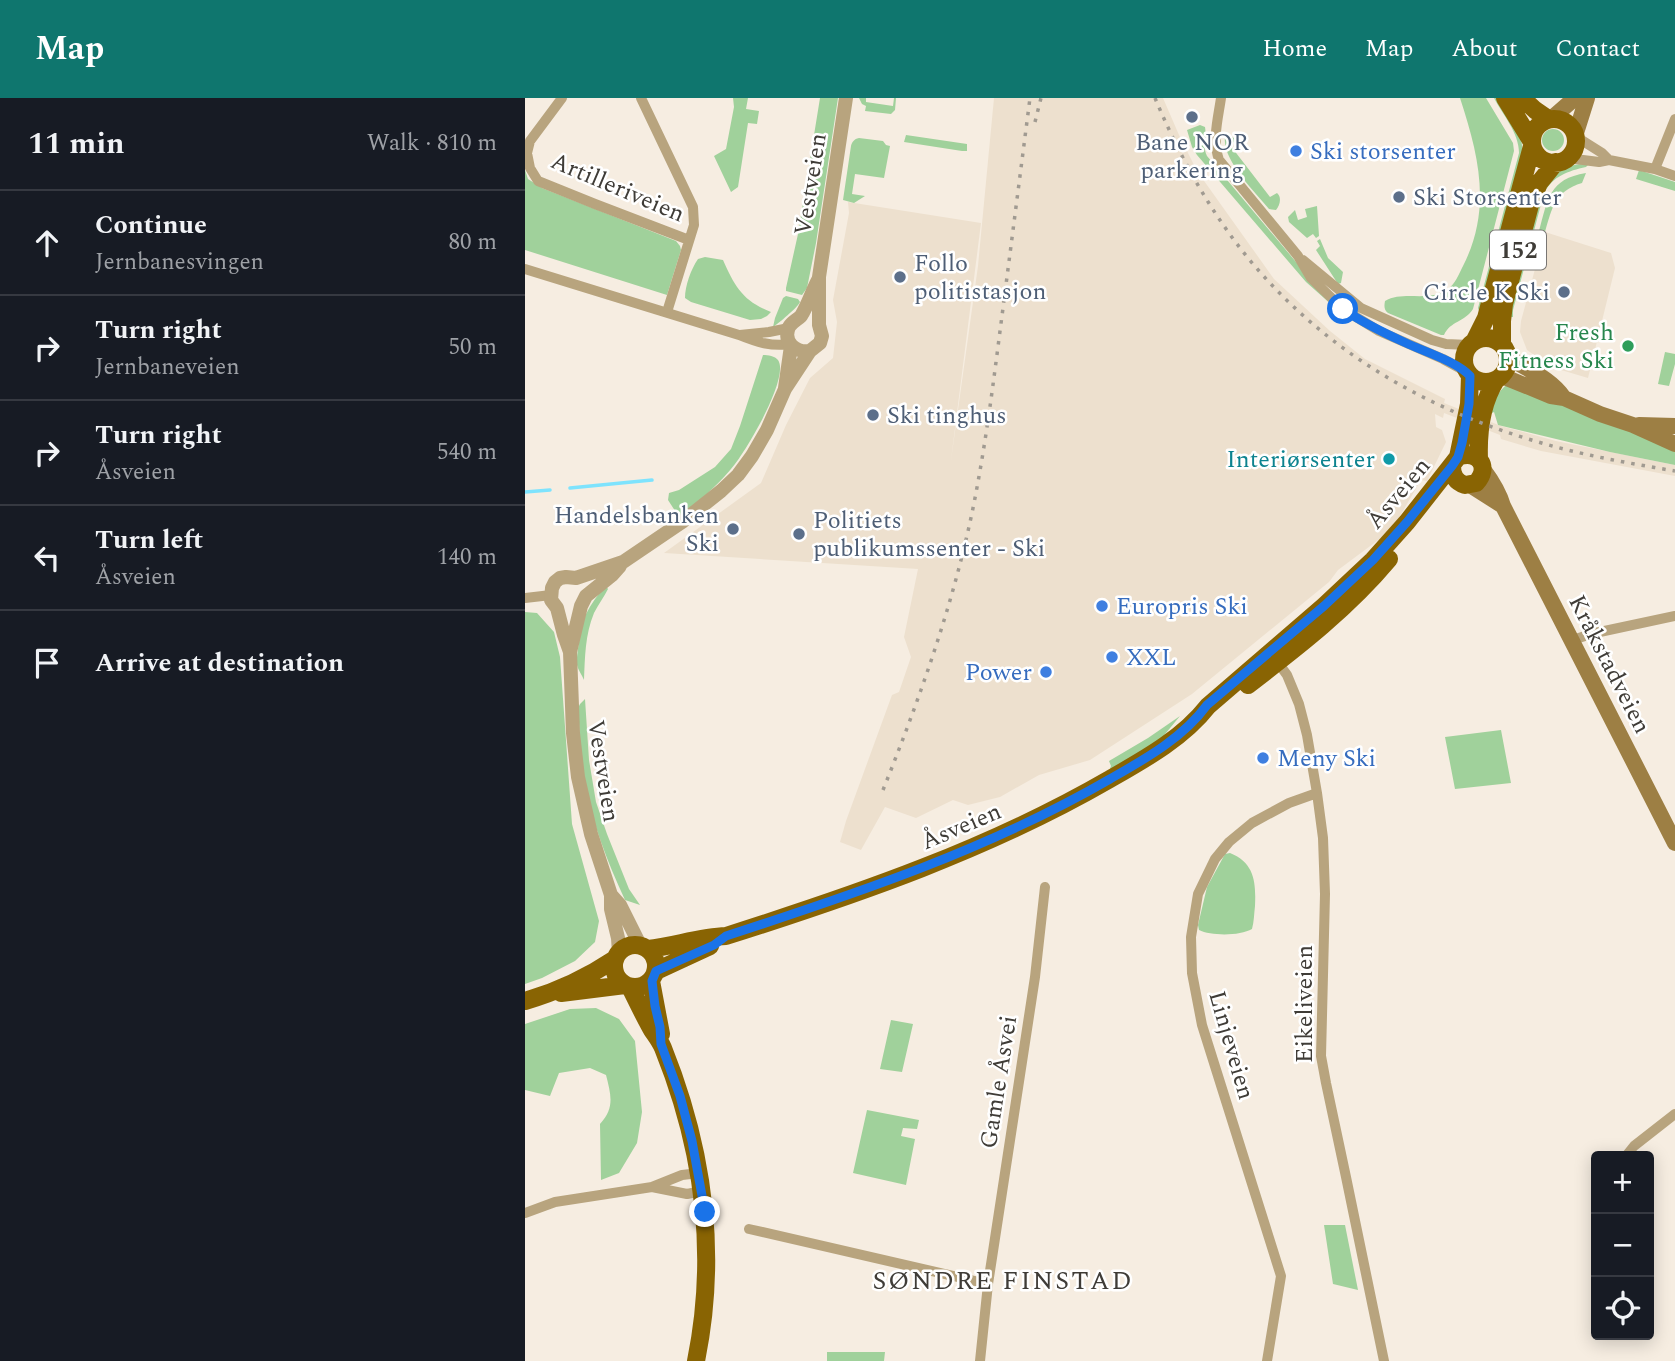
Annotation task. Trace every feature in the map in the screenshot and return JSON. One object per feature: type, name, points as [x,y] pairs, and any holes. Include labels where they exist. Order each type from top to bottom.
[{"type":"main road","points":[[1505,98],[1535,152],[1544,160],[1562,160],[1574,148],[1587,98]]},
{"type":"main road","points":[[1523,98],[1535,110],[1550,119],[1566,123],[1575,136]]},
{"type":"main road","points":[[1532,144],[1534,130],[1575,98]]},
{"type":"main road","name":"152","points":[[1455,462],[1469,404],[1464,355],[1486,318],[1532,144]]},
{"type":"main road","name":"152","points":[[1468,485],[1478,481],[1482,475],[1478,437],[1484,405],[1507,367],[1503,312],[1532,197],[1539,183],[1562,160]]},
{"type":"main road","points":[[1472,343],[1482,338],[1490,338],[1549,381],[1564,398]]},
{"type":"main road","points":[[1468,374],[1482,382],[1499,378],[1564,398],[1675,444]]},
{"type":"main road","points":[[1633,425],[1675,425]]},
{"type":"main road","points":[[1481,464],[1475,457],[1467,454],[1455,462],[1453,476],[1503,506]]},
{"type":"main road","name":"Åsveien","points":[[644,947],[726,936],[900,877],[995,839],[1076,799],[1127,769],[1196,720],[1213,712],[1274,657],[1373,560],[1455,462]]},
{"type":"main road","name":"Kråkstadveien","points":[[1481,464],[1500,495],[1503,506],[1675,843]]},
{"type":"main road","name":"Åsveien","points":[[1274,657],[1311,637],[1377,573],[1434,502],[1453,489],[1468,485]]},
{"type":"main road","name":"Åsveien","points":[[654,976],[726,936]]},
{"type":"main road","points":[[525,1001],[548,994],[600,968],[628,946],[644,947],[656,961],[655,1006],[661,1044]]},
{"type":"main road","points":[[617,956],[615,973],[618,980],[627,986],[661,1044],[680,1096],[702,1191],[707,1266],[696,1361]]},
{"type":"main road","points":[[548,994],[627,986],[638,988],[654,976]]},
{"type":"street","name":"Artilleriveien","points":[[562,98],[530,141],[527,153],[530,169],[538,181],[689,240]]},
{"type":"street","points":[[641,98],[693,207],[694,225],[667,312]]},
{"type":"street","name":"Vestveien","points":[[570,652],[554,601],[552,588],[555,582],[623,562],[690,517],[731,483],[761,442],[785,389],[810,351],[818,346],[821,340],[819,277],[846,98]]},
{"type":"street","points":[[1221,98],[1215,137],[1219,160],[1298,256],[1311,278],[1352,316],[1443,359],[1468,374]]},
{"type":"street","points":[[1655,169],[1675,119]]},
{"type":"street","points":[[1575,136],[1609,160]]},
{"type":"street","points":[[1562,160],[1609,160],[1675,176]]},
{"type":"street","points":[[1298,256],[1361,308],[1432,340],[1457,345],[1472,343]]},
{"type":"street","points":[[525,269],[767,344],[791,345],[802,352],[810,351]]},
{"type":"street","name":"Vestveien","points":[[785,389],[791,345],[788,336],[819,277]]},
{"type":"street","points":[[739,335],[769,332],[810,318],[819,325]]},
{"type":"street","name":"Vestveien","points":[[617,956],[618,938],[611,909],[611,895],[591,834],[577,777],[570,652],[583,601],[623,562]]},
{"type":"street","points":[[525,598],[554,601],[567,612],[577,609],[583,601],[583,585],[576,578]]},
{"type":"street","points":[[1572,640],[1595,632],[1675,615]]},
{"type":"street","name":"Eikeliveien","points":[[1274,657],[1287,675],[1299,704],[1317,793],[1323,838],[1325,894],[1321,1056],[1384,1361]]},
{"type":"street","name":"Linjeveien","points":[[1267,1361],[1281,1276],[1202,1025],[1192,973],[1191,937],[1198,894],[1222,850],[1252,823],[1289,803],[1317,793]]},
{"type":"street","name":"Gamle Åsvei","points":[[979,1361],[988,1284],[1035,977],[1045,887]]},
{"type":"street","name":"Vestveien","points":[[611,895],[620,905],[644,947]]},
{"type":"street","points":[[1630,1151],[1675,1114]]},
{"type":"street","points":[[525,1213],[555,1202],[652,1187],[682,1175],[698,1172]]},
{"type":"street","points":[[652,1187],[687,1194],[702,1191]]},
{"type":"street","points":[[749,1229],[988,1284]]},
{"type":"shaded area","points":[[994,98],[1163,98],[1197,171],[1274,279],[1365,359],[1445,399],[1444,403],[1501,426],[1556,441],[1675,465],[1675,476],[1541,451],[1501,439],[1500,435],[1444,413],[1443,418],[1435,414],[1436,427],[1442,430],[1446,442],[1427,481],[1421,480],[1397,521],[1381,538],[1338,570],[1329,582],[1192,694],[1090,760],[1039,775],[1000,797],[968,805],[953,800],[916,818],[885,807],[861,850],[840,842],[892,695],[899,692],[911,657],[904,637],[918,569],[664,553],[761,483],[810,378],[833,358],[837,322],[833,300],[849,213],[848,202],[981,223],[951,460],[978,266]]},
{"type":"shaded area","points":[[1545,232],[1611,253],[1615,268],[1588,378],[1551,367],[1527,350],[1520,332]]},
{"type":"green space","points":[[733,98],[748,98],[746,109],[759,111],[757,124],[748,123],[738,187],[731,192],[714,156],[726,149],[734,107]]},
{"type":"green space","points":[[820,98],[838,98],[816,243],[807,288],[802,295],[786,291],[786,288],[798,234]]},
{"type":"green space","points":[[859,98],[866,98],[866,102],[893,106],[896,98],[895,110],[891,114],[865,111],[866,106]]},
{"type":"green space","points":[[1460,98],[1486,98],[1513,143],[1514,151],[1473,309],[1441,335],[1388,313],[1384,305],[1385,301],[1400,296],[1433,295],[1448,289],[1472,245],[1480,203],[1479,182],[1473,141]]},
{"type":"green space","points":[[1494,98],[1499,98],[1521,138],[1523,153],[1481,312],[1478,308],[1519,153],[1513,131]]},
{"type":"green space","points":[[1200,125],[1205,127],[1207,156],[1333,306],[1306,282],[1197,155],[1187,130]]},
{"type":"green space","points":[[1553,129],[1561,132],[1564,140],[1561,148],[1553,151],[1545,148],[1542,140],[1545,132]]},
{"type":"green space","points":[[1229,134],[1236,140],[1230,145],[1270,197],[1277,193],[1279,195],[1279,206],[1276,210],[1269,209],[1234,165],[1225,146],[1225,137]]},
{"type":"green space","points":[[906,135],[967,144],[967,151],[904,142]]},
{"type":"green space","points":[[859,138],[883,141],[890,146],[884,178],[855,174],[852,194],[865,196],[854,203],[843,200],[851,146],[853,141]]},
{"type":"green space","points":[[1580,164],[1588,165],[1556,178],[1544,193],[1513,317],[1509,317],[1537,200],[1556,173]]},
{"type":"green space","points":[[525,170],[528,179],[542,188],[676,241],[681,250],[667,295],[525,250]]},
{"type":"green space","points":[[1639,170],[1675,182],[1675,191],[1636,179]]},
{"type":"green space","points":[[1586,173],[1582,183],[1560,196],[1545,232],[1539,231],[1552,192],[1564,180]]},
{"type":"green space","points":[[1317,206],[1319,236],[1316,238],[1313,234],[1307,238],[1289,222],[1288,217],[1295,210],[1298,220],[1307,217],[1305,209]]},
{"type":"green space","points":[[1320,239],[1328,258],[1343,272],[1341,283],[1338,284],[1316,250],[1320,246],[1317,241]]},
{"type":"green space","points":[[705,257],[723,260],[741,292],[753,303],[771,312],[761,319],[750,320],[685,298],[693,268],[698,259]]},
{"type":"green space","points":[[786,296],[800,302],[773,327],[783,298]]},
{"type":"green space","points":[[1665,352],[1675,354],[1669,386],[1658,384]]},
{"type":"green space","points":[[763,355],[777,359],[780,369],[765,413],[729,472],[679,517],[668,500],[669,493],[679,490],[715,467],[731,449]]},
{"type":"green space","points":[[1513,380],[1675,444],[1675,465],[1498,425],[1494,412],[1490,414],[1491,408],[1498,394]]},
{"type":"green space","points":[[606,586],[608,589],[594,613],[589,630],[584,680],[577,665],[583,624],[590,607]]},
{"type":"green space","points":[[525,612],[537,613],[554,632],[560,657],[572,824],[599,921],[595,942],[575,961],[525,984]]},
{"type":"green space","points":[[585,699],[589,760],[596,802],[629,889],[640,905],[625,900],[591,811],[583,771],[578,708]]},
{"type":"green space","points":[[1180,716],[1161,739],[1109,771],[1109,761]]},
{"type":"green space","points":[[1501,730],[1511,783],[1455,789],[1445,737]]},
{"type":"green space","points":[[1230,853],[1245,862],[1252,875],[1255,898],[1252,929],[1233,934],[1204,932],[1199,930],[1198,925],[1207,887],[1225,854]]},
{"type":"green space","points":[[596,1008],[619,1019],[635,1041],[642,1112],[637,1143],[619,1173],[601,1180],[600,1124],[611,1101],[606,1075],[590,1068],[559,1073],[550,1096],[525,1090],[525,1024],[570,1009]]},
{"type":"green space","points":[[891,1020],[913,1024],[902,1072],[880,1069]]},
{"type":"green space","points":[[867,1110],[919,1120],[917,1129],[903,1128],[901,1136],[915,1139],[906,1185],[853,1173]]},
{"type":"green space","points":[[1324,1225],[1345,1225],[1358,1290],[1333,1284]]},
{"type":"green space","points":[[827,1352],[885,1352],[884,1361],[827,1361]]},
{"type":"waterway","points":[[570,488],[652,480]]},
{"type":"waterway","points":[[525,492],[550,490]]},
{"type":"railway","points":[[883,790],[933,653],[955,584],[972,513],[989,411],[1030,98]]},
{"type":"railway","points":[[1035,122],[1041,98]]},
{"type":"railway","points":[[1155,98],[1196,181],[1234,240],[1277,291],[1342,347],[1414,393],[1493,427],[1570,450],[1675,471]]},
{"type":"place","name":"Bane NOR parkering","points":[[1192,117]]},
{"type":"place","name":"Ski storsenter","points":[[1296,151]]},
{"type":"place","name":"Ski Storsenter","points":[[1399,197]]},
{"type":"place","name":"Follo politistasjon","points":[[900,277]]},
{"type":"place","name":"Circle K Ski","points":[[1564,292]]},
{"type":"place","name":"Fresh Fitness Ski","points":[[1628,346]]},
{"type":"place","name":"Ski tinghus","points":[[873,415]]},
{"type":"place","name":"Interiørsenter","points":[[1389,459]]},
{"type":"place","name":"Handelsbanken Ski","points":[[733,529]]},
{"type":"place","name":"Politiets publikumssenter - Ski","points":[[799,534]]},
{"type":"place","name":"Europris Ski","points":[[1102,606]]},
{"type":"place","name":"XXL","points":[[1112,657]]},
{"type":"place","name":"Power","points":[[1046,672]]},
{"type":"place","name":"Meny Ski","points":[[1263,758]]},
{"type":"district","name":"SØNDRE FINSTAD","points":[[1003,1280]]},
{"type":"route","points":[[705,1212],[692,1141],[680,1096],[661,1044],[652,981],[656,971],[714,945],[726,936],[868,889],[967,851],[1076,799],[1145,758],[1196,720],[1207,705],[1324,606],[1373,560],[1452,466],[1462,443],[1469,404],[1470,376],[1443,359],[1379,331],[1343,309]]}]
